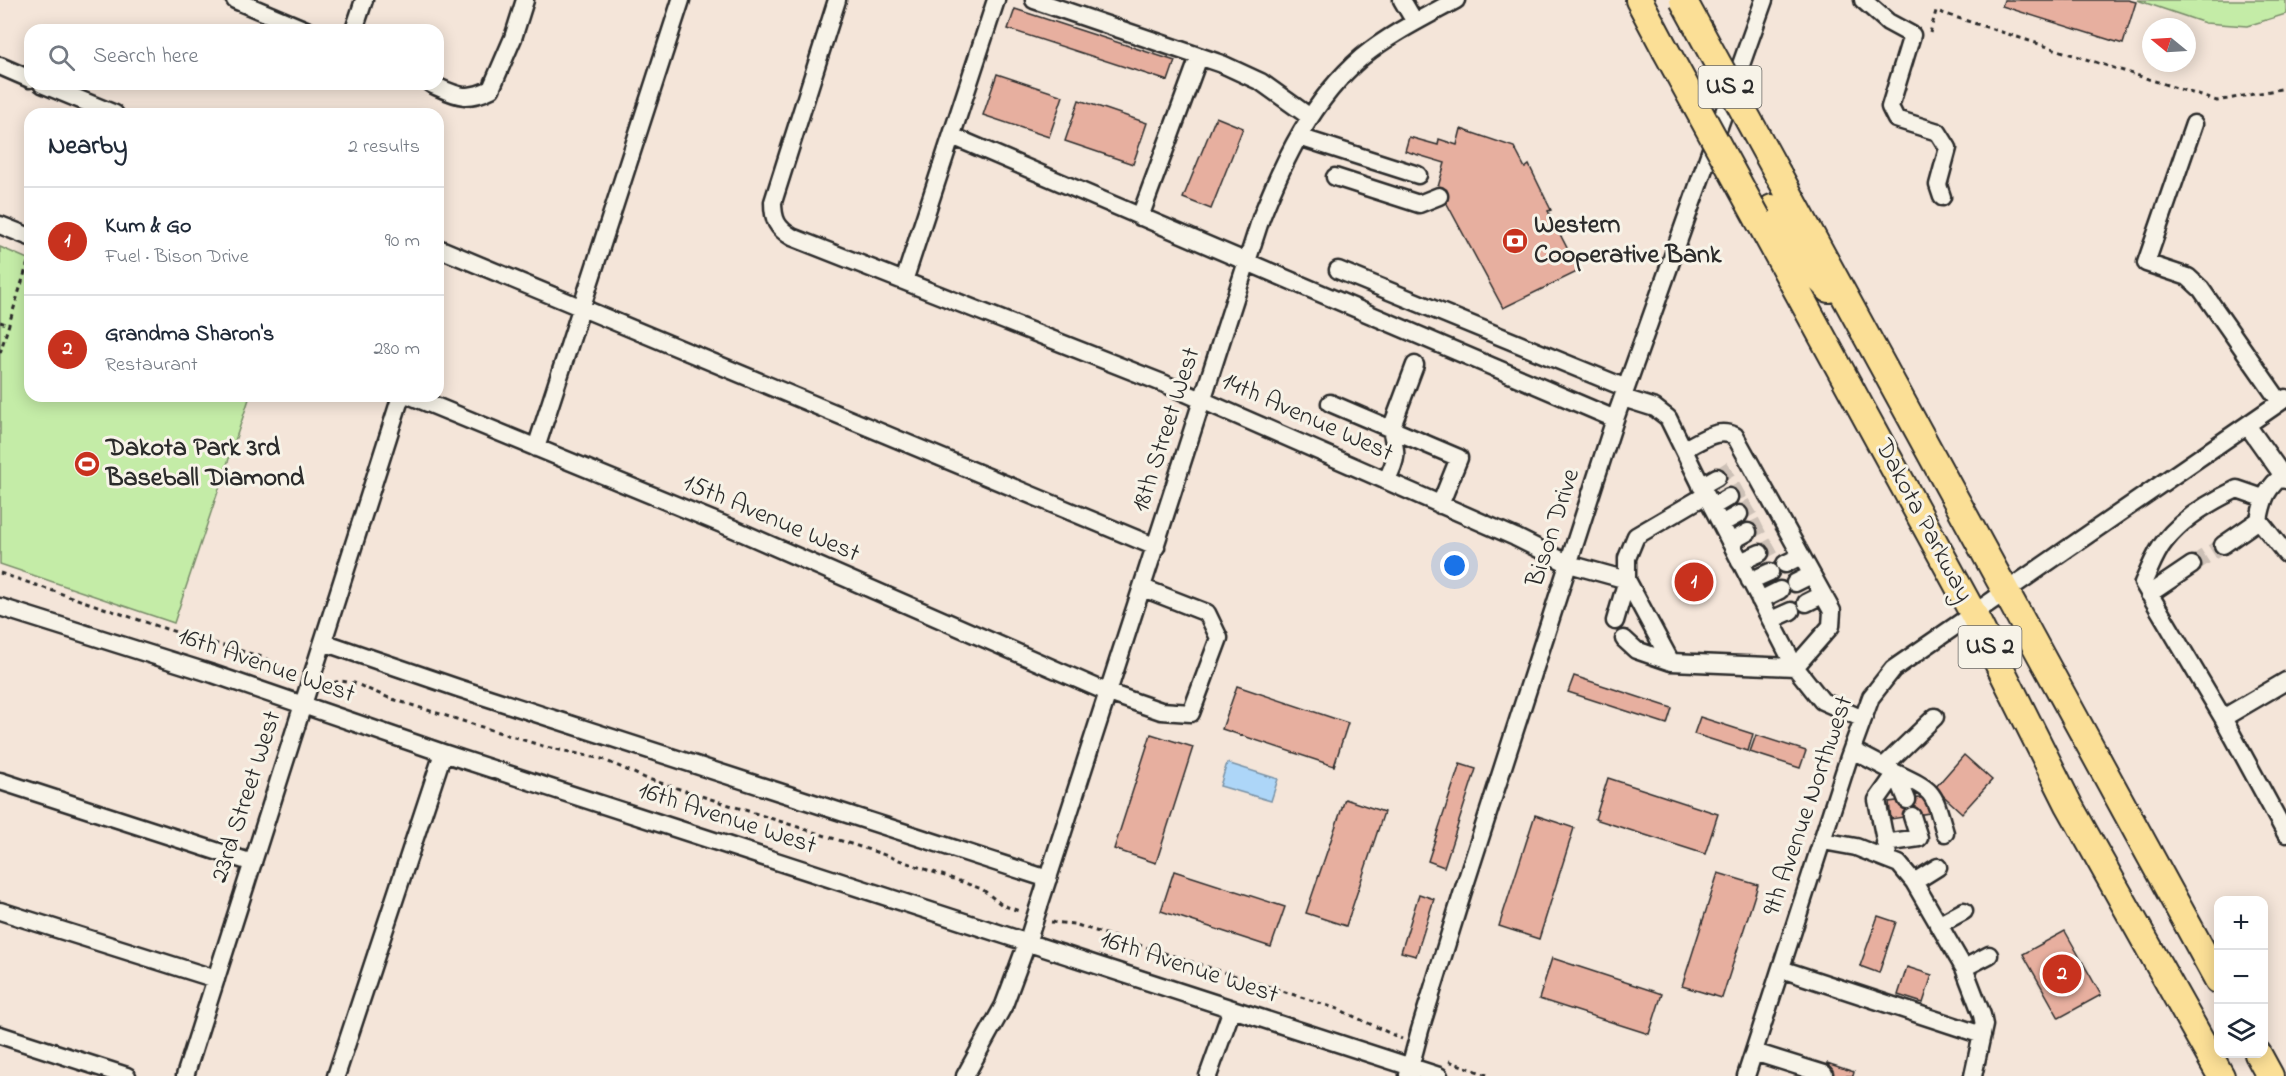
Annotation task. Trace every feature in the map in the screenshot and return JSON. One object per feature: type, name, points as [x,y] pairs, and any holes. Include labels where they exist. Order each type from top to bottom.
[{"type":"highway","name":"Dakota Parkway","points":[[1639,0],[1673,47],[1765,213],[1974,615],[2069,805],[2221,1076]]},
{"type":"highway","points":[[1655,0],[1673,47],[1722,118],[1765,213],[1802,261],[1854,316]]},
{"type":"highway","name":"Dakota Parkway","points":[[1683,0],[2214,973]]},
{"type":"highway","points":[[2261,1058],[2270,1076]]},
{"type":"street","points":[[235,0],[292,24]]},
{"type":"street","points":[[356,24],[364,0]]},
{"type":"street","points":[[444,90],[453,94],[475,97],[491,89],[513,38],[525,0]]},
{"type":"street","points":[[536,448],[681,0]]},
{"type":"street","name":"14th Avenue West","points":[[837,0],[773,202],[773,216],[779,229],[792,237],[1204,401],[1569,564],[1627,580]]},
{"type":"street","points":[[904,281],[996,0]]},
{"type":"street","points":[[1035,0],[1199,57],[1261,82],[1310,117]]},
{"type":"street","points":[[1402,0],[1415,22]]},
{"type":"street","name":"18th Street West","points":[[965,1076],[1004,1005],[1027,943],[1273,187],[1310,117],[1342,77],[1364,56],[1415,22],[1456,0]]},
{"type":"street","name":"Bison Drive","points":[[1409,1071],[1464,888],[1615,419],[1764,0]]},
{"type":"street","points":[[1863,0],[1888,22],[1912,35],[1890,107],[1896,119],[1938,132],[1948,148],[1938,186],[1942,197]]},
{"type":"street","points":[[1140,217],[1199,57]]},
{"type":"street","points":[[0,66],[24,76]]},
{"type":"street","points":[[57,90],[100,108]]},
{"type":"street","points":[[2194,124],[2146,263],[2188,277],[2201,289],[2283,400]]},
{"type":"street","points":[[952,136],[1615,419]]},
{"type":"street","points":[[1299,137],[1418,175]]},
{"type":"street","points":[[1335,177],[1419,204],[1439,196]]},
{"type":"street","points":[[0,225],[24,235]]},
{"type":"street","points":[[444,251],[1156,547]]},
{"type":"street","points":[[1338,270],[1624,393],[1655,408],[1668,418],[1795,667],[1822,701],[1863,719]]},
{"type":"street","points":[[1386,481],[1396,462],[1391,429],[1415,365]]},
{"type":"street","name":"9th Avenue Northwest","points":[[1746,1076],[1863,719],[1871,697],[1893,669],[2283,400]]},
{"type":"street","name":"23rd Street West","points":[[185,1076],[399,402]]},
{"type":"street","name":"15th Avenue West","points":[[425,402],[734,529],[1109,693],[1161,711],[1191,713],[1219,638],[1207,613],[1143,588]]},
{"type":"street","points":[[1330,403],[1459,458],[1440,505]]},
{"type":"street","points":[[2223,545],[2259,520],[2263,498],[2285,476],[2247,425]]},
{"type":"street","points":[[1684,449],[1717,432],[1726,432],[1735,436],[1740,464],[1761,502],[1779,516],[1832,611],[1831,626],[1795,667]]},
{"type":"street","points":[[1615,621],[1627,580],[1627,558],[1636,536],[1706,496],[1717,477]]},
{"type":"street","points":[[2263,498],[2237,489],[2219,497],[2181,525],[2164,541],[2143,583],[2223,718],[2286,834]]},
{"type":"street","points":[[1706,496],[1729,497]]},
{"type":"street","points":[[1721,524],[1739,514]]},
{"type":"street","points":[[1764,524],[1779,516]]},
{"type":"street","points":[[2259,520],[2286,554]]},
{"type":"street","points":[[1730,542],[1748,532]]},
{"type":"street","points":[[1775,545],[1791,537]]},
{"type":"street","points":[[1740,562],[1760,553]]},
{"type":"street","points":[[1750,580],[1801,556]]},
{"type":"street","points":[[2149,594],[2192,565]]},
{"type":"street","points":[[1760,600],[1811,574]]},
{"type":"street","points":[[1627,580],[1671,662]]},
{"type":"street","points":[[1806,603],[1822,594]]},
{"type":"street","name":"16th Avenue West","points":[[0,607],[213,674],[443,753],[1232,1009],[1409,1071],[1439,1076]]},
{"type":"street","points":[[1771,620],[1791,611]]},
{"type":"street","points":[[1624,639],[1636,650],[1671,662],[1795,667]]},
{"type":"street","points":[[323,642],[469,692],[1048,879]]},
{"type":"street","points":[[2223,718],[2286,681]]},
{"type":"street","points":[[1935,717],[1890,769],[1877,800],[1887,851],[1914,882],[1964,968],[1982,1015],[1984,1025],[1973,1076]]},
{"type":"street","points":[[1852,750],[1923,786],[1934,796],[1945,832]]},
{"type":"street","points":[[336,1076],[443,753]]},
{"type":"street","points":[[1890,769],[1907,800]]},
{"type":"street","points":[[0,781],[253,863]]},
{"type":"street","points":[[1823,841],[1887,851],[1919,838],[1912,816]]},
{"type":"street","points":[[1914,882],[1938,867]]},
{"type":"street","points":[[0,911],[216,979]]},
{"type":"street","points":[[1938,925],[1964,911]]},
{"type":"street","points":[[1964,968],[1989,955]]},
{"type":"street","points":[[1781,969],[1982,1035]]},
{"type":"street","points":[[1208,1076],[1232,1009]]},
{"type":"street","points":[[0,1035],[128,1076]]},
{"type":"street","points":[[1754,1052],[1824,1074]]},
{"type":"path","points":[[1927,40],[1936,11],[2217,101],[2286,88]]},
{"type":"path","points":[[0,353],[24,276]]},
{"type":"path","points":[[0,322],[9,325]]},
{"type":"path","points":[[0,573],[166,629],[262,657],[272,661],[285,674]]},
{"type":"path","points":[[322,685],[339,681],[354,683],[389,698],[546,747],[602,759],[645,778],[876,852],[982,889],[1002,905],[1050,921],[1074,924],[1338,1010],[1416,1046]]},
{"type":"path","points":[[1445,1059],[1490,1076]]},
{"type":"green space","points":[[2137,0],[2286,0],[2286,14],[2247,26],[2205,23],[2196,18]]},
{"type":"green space","points":[[0,247],[24,257],[24,402],[248,402],[174,623],[0,564]]},
{"type":"water","points":[[1227,763],[1278,779],[1271,801],[1220,786]]},
{"type":"building","points":[[2004,0],[2128,0],[2136,2],[2123,44],[2002,6]]},
{"type":"building","points":[[1015,9],[1175,61],[1168,81],[1008,29]]},
{"type":"building","points":[[997,74],[1063,96],[1049,137],[983,115]]},
{"type":"building","points":[[1079,100],[1147,123],[1133,164],[1065,141]]},
{"type":"building","points":[[1216,117],[1243,128],[1211,209],[1183,198]]},
{"type":"building","name":"Western Cooperative Bank","points":[[1461,129],[1514,147],[1525,168],[1529,165],[1551,210],[1548,211],[1579,271],[1503,308],[1438,187],[1445,163],[1405,151],[1409,137],[1438,145],[1439,139],[1457,145]]},
{"type":"building","points":[[1574,676],[1672,708],[1667,724],[1568,692]]},
{"type":"building","points":[[1237,686],[1348,723],[1334,766],[1222,729]]},
{"type":"building","points":[[1700,717],[1753,734],[1748,751],[1694,734]]},
{"type":"building","points":[[1151,734],[1193,747],[1156,863],[1114,849]]},
{"type":"building","points":[[1756,735],[1806,751],[1800,768],[1750,752]]},
{"type":"building","points":[[1964,755],[1992,780],[1962,813],[1935,788]]},
{"type":"building","points":[[1460,764],[1476,769],[1444,867],[1428,861]]},
{"type":"building","points":[[1608,778],[1718,814],[1705,854],[1595,819]]},
{"type":"building","points":[[1927,797],[1929,813],[1891,819],[1889,802]]},
{"type":"building","points":[[1345,799],[1384,812],[1346,926],[1306,913]]},
{"type":"building","points":[[1535,815],[1574,828],[1539,939],[1499,926]]},
{"type":"building","points":[[1174,871],[1285,907],[1271,947],[1161,911]]},
{"type":"building","points":[[1718,873],[1758,885],[1722,998],[1682,986]]},
{"type":"building","points":[[1419,894],[1434,899],[1416,956],[1401,952]]},
{"type":"building","points":[[1878,916],[1896,922],[1879,973],[1860,966]]},
{"type":"building","points":[[2065,931],[2101,995],[2059,1018],[2023,954]]},
{"type":"building","points":[[1552,958],[1662,994],[1649,1034],[1539,999]]},
{"type":"building","points":[[1907,967],[1932,975],[1923,1003],[1898,995]]},
{"type":"building","points":[[1827,1063],[1854,1072],[1853,1076],[1824,1076]]},
{"type":"tunnel","points":[[1717,477],[1733,467]]},
{"type":"tunnel","points":[[1729,497],[1745,488]]},
{"type":"tunnel","points":[[1739,514],[1754,505]]},
{"type":"tunnel","points":[[1748,532],[1764,524]]},
{"type":"tunnel","points":[[1760,553],[1775,545]]},
{"type":"tunnel","points":[[2192,565],[2223,545]]},
{"type":"place","name":"Western Cooperative Bank","points":[[1515,241]]},
{"type":"place","name":"Dakota Park 3rd Baseball Diamond","points":[[87,464]]},
{"type":"place","name":"Kum & Go","points":[[1694,582]]},
{"type":"place","name":"Grandma Sharon's","points":[[2062,974]]}]
